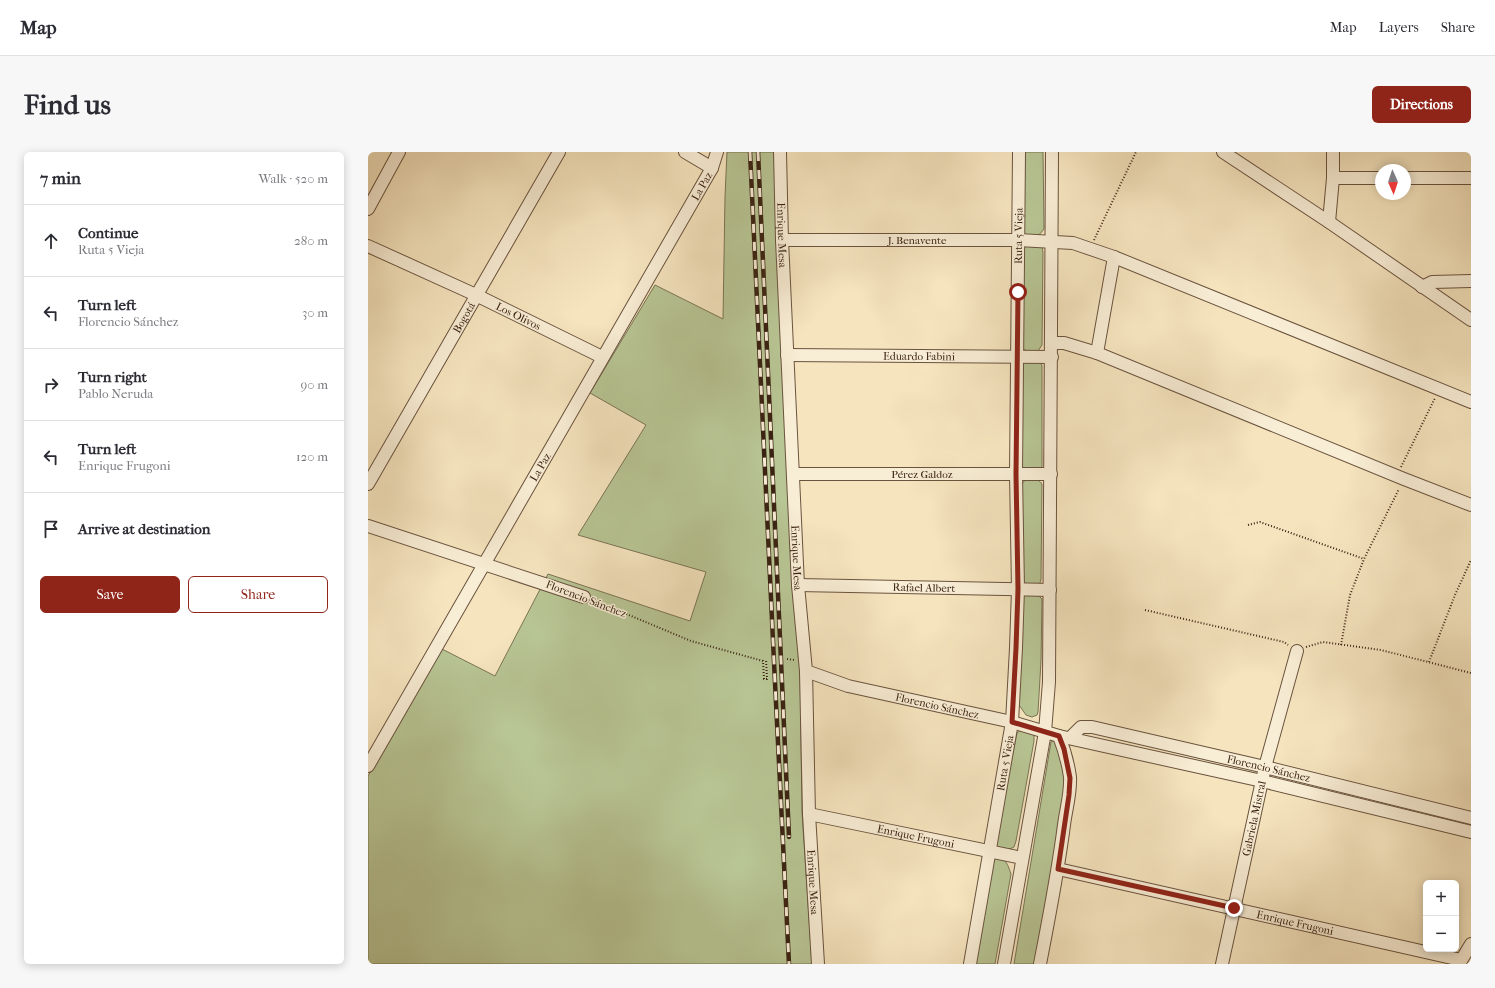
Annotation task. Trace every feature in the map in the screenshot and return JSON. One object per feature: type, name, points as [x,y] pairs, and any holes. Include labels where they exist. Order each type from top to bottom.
[{"type":"street","points":[[368,209],[399,152]]},
{"type":"street","name":"Bogotá","points":[[368,484],[559,152]]},
{"type":"street","points":[[685,152],[712,168]]},
{"type":"street","name":"La Paz","points":[[368,766],[712,168],[717,152]]},
{"type":"street","name":"Enrique Mesa","points":[[780,152],[787,355],[798,585],[806,671],[809,814],[818,964]]},
{"type":"street","name":"Ruta 5 Vieja","points":[[970,964],[1012,722],[1018,589],[1016,474],[1019,152]]},
{"type":"street","points":[[1004,964],[1045,732],[1049,682],[1052,152]]},
{"type":"street","points":[[1329,222],[1333,178],[1333,152]]},
{"type":"street","points":[[1226,153],[1471,320]]},
{"type":"street","points":[[1333,178],[1375,178]]},
{"type":"street","points":[[1411,178],[1471,178]]},
{"type":"street","name":"J. Benavente","points":[[782,240],[1018,240],[1073,243],[1114,257],[1471,402]]},
{"type":"street","name":"Los Olivos","points":[[368,246],[476,295],[602,357]]},
{"type":"street","points":[[1098,353],[1114,257]]},
{"type":"street","points":[[1422,287],[1432,282],[1471,281]]},
{"type":"street","points":[[1052,342],[1064,343],[1098,353],[1471,505]]},
{"type":"street","name":"Eduardo Fabini","points":[[787,355],[1052,357]]},
{"type":"street","name":"Pérez Galdoz","points":[[793,474],[1051,474]]},
{"type":"street","name":"Florencio Sánchez","points":[[368,526],[584,597]]},
{"type":"street","name":"Rafael Albert","points":[[798,585],[1050,590]]},
{"type":"street","name":"Gabriela Mistral","points":[[1222,964],[1265,767],[1296,651]]},
{"type":"street","name":"Florencio Sánchez","points":[[806,671],[848,686],[1012,722],[1064,737],[1262,781],[1471,832]]},
{"type":"street","name":"Florencio Sánchez","points":[[1064,737],[1081,726],[1092,728],[1265,767],[1471,818]]},
{"type":"street","points":[[1040,964],[1058,869],[1069,795],[1070,778],[1064,749],[1064,737]]},
{"type":"street","name":"Enrique Frugoni","points":[[809,814],[1022,858]]},
{"type":"street","name":"Enrique Frugoni","points":[[1058,869],[1234,908],[1460,962]]},
{"type":"street","points":[[1460,962],[1471,944]]},
{"type":"path","points":[[1090,248],[1136,152]]},
{"type":"path","points":[[1341,646],[1350,595],[1439,390]]},
{"type":"path","points":[[1248,525],[1260,522],[1364,560]]},
{"type":"path","points":[[1429,662],[1454,595],[1471,560]]},
{"type":"path","name":"Florencio Sánchez","points":[[584,597],[691,641],[763,661],[764,680],[767,680],[766,659]]},
{"type":"path","points":[[1145,610],[1284,642],[1296,651],[1323,642],[1341,646],[1381,650],[1471,673]]},
{"type":"green space","points":[[727,152],[775,152],[800,666],[802,812],[812,964],[368,964],[368,776],[440,648],[495,676],[548,574],[690,621],[706,572],[578,535],[646,425],[590,393],[655,285],[723,319]]},
{"type":"green space","points":[[1022,152],[1043,152],[1044,229],[1040,234],[1032,237],[1024,234]]},
{"type":"green space","points":[[1027,244],[1042,247],[1043,252],[1042,345],[1038,351],[1028,351],[1021,346],[1023,247]]},
{"type":"green space","points":[[1023,361],[1040,361],[1042,366],[1042,466],[1041,469],[1024,471],[1021,467]]},
{"type":"green space","points":[[1026,479],[1037,479],[1042,484],[1041,579],[1040,583],[1033,585],[1023,582],[1022,484]]},
{"type":"green space","points":[[1025,593],[1038,595],[1042,599],[1038,712],[1037,715],[1032,717],[1026,715],[1017,702],[1023,596]]},
{"type":"green space","points":[[1022,729],[1034,734],[1034,741],[1016,841],[1014,847],[1010,849],[997,847],[995,842],[1017,733]]},
{"type":"green space","points":[[1054,740],[1060,746],[1065,782],[1053,869],[1036,964],[1014,964],[1051,742]]},
{"type":"green space","points":[[995,858],[1002,859],[1006,862],[1011,874],[995,964],[974,964],[992,860]]},
{"type":"railway","points":[[750,152],[789,964]]},
{"type":"railway","points":[[758,152],[789,837]]},
{"type":"route","points":[[1018,292],[1016,474],[1018,589],[1012,722],[1059,736],[1064,749],[1070,778],[1069,795],[1058,869],[1234,908]]}]
